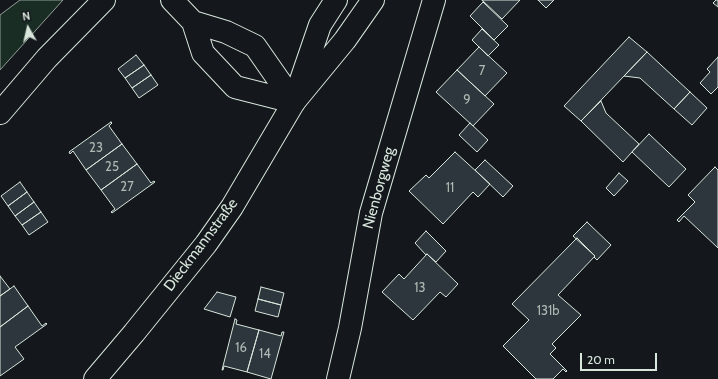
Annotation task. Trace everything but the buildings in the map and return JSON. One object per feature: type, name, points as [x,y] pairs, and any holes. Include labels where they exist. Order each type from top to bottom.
[{"type":"street","points":[[0,112],[47,58],[104,0]]},
{"type":"street","points":[[172,0],[194,22],[226,32],[255,46],[294,102]]},
{"type":"street","name":"Dieckmannstraße","points":[[294,102],[320,25],[336,0]]},
{"type":"street","name":"Dieckmannstraße","points":[[95,379],[206,244],[232,207],[294,102],[345,40],[373,0]]},
{"type":"street","name":"Nienborgweg","points":[[338,379],[350,328],[371,213],[434,0]]},
{"type":"street","points":[[194,22],[203,53],[235,87],[294,102]]},
{"type":"green space","points":[[20,0],[63,0],[0,70],[0,15]]}]
